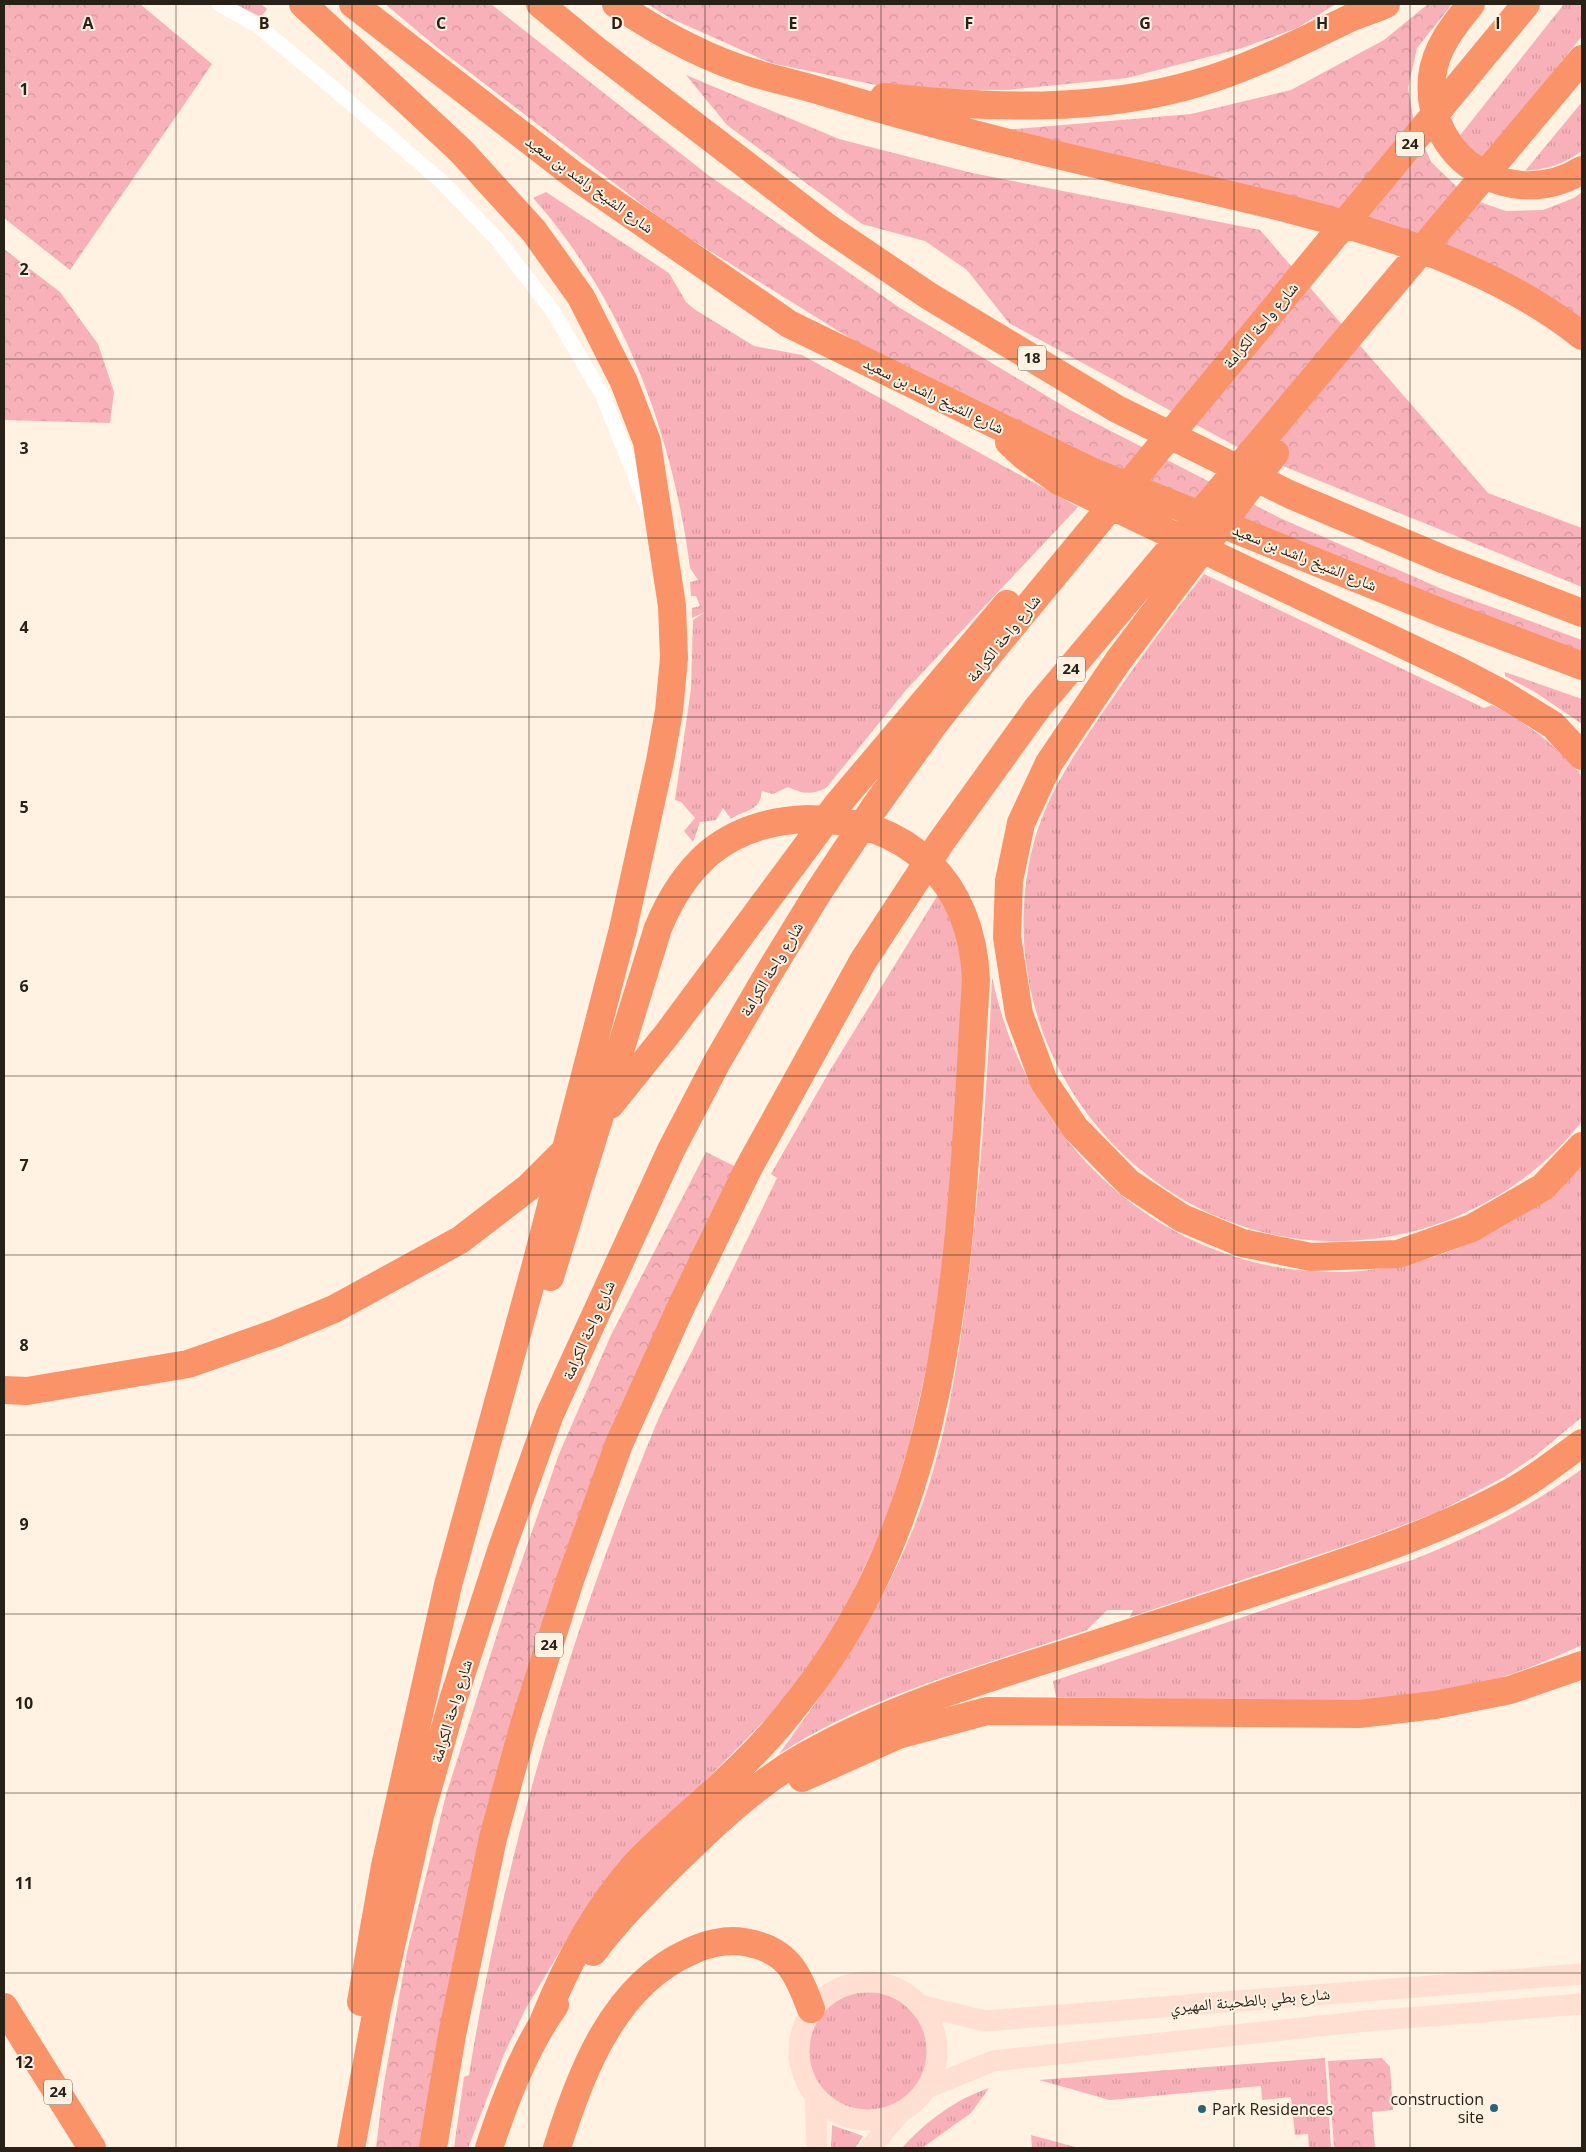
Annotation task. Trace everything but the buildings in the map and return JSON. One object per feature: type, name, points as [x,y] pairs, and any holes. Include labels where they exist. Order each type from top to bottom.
[{"type":"highway","points":[[303,4],[461,151],[534,231],[581,297],[624,382],[646,442],[672,606],[674,658],[668,720],[623,929],[513,1348],[448,1585],[385,1866],[355,2041],[353,2067],[356,2117]]},
{"type":"highway","name":"شارع الشيخ راشد بن سعيد","points":[[353,4],[575,176],[789,324],[1102,476],[1450,616],[1582,666]]},
{"type":"highway","name":"18","points":[[540,4],[596,50],[827,226],[929,296],[1117,409],[1290,495],[1445,560],[1582,613]]},
{"type":"highway","points":[[616,4],[681,42],[752,73],[820,91],[891,113],[1029,149],[1295,210],[1371,232],[1491,278],[1564,322],[1582,336]]},
{"type":"highway","points":[[820,91],[982,106],[1052,105],[1129,98],[1197,84],[1257,63],[1359,11],[1371,12],[1386,4]]},
{"type":"highway","points":[[1471,4],[1448,33],[1438,53],[1432,75],[1432,98],[1437,121],[1447,142],[1462,159],[1481,173],[1502,182],[1525,186],[1548,185],[1570,178],[1582,170]]},
{"type":"highway","name":"شارع واحة الكرامة","points":[[356,2117],[420,1816],[453,1700],[502,1548],[550,1414],[671,1150],[717,1062],[793,933],[874,808],[932,728],[993,649],[1523,8]]},
{"type":"highway","name":"24","points":[[433,2148],[452,2035],[493,1838],[524,1724],[570,1580],[619,1444],[680,1309],[748,1168],[864,960],[941,842],[1038,707],[1577,65]]},
{"type":"highway","points":[[1454,213],[1118,661],[1049,763],[1021,823],[1010,881],[1007,937],[1019,1014],[1044,1082],[1074,1128],[1129,1183],[1182,1218],[1242,1243],[1311,1257],[1398,1254],[1472,1228],[1543,1187],[1582,1146]]},
{"type":"highway","points":[[4,1390],[27,1391],[188,1364],[276,1333],[342,1304],[460,1240],[529,1187],[599,1118],[649,1057],[837,805],[975,640],[1300,277]]},
{"type":"highway","points":[[990,423],[1024,456],[1059,481],[1492,688],[1553,725],[1582,756]]},
{"type":"highway","points":[[489,2148],[505,2100],[544,2020],[573,1954],[593,1921],[619,1884],[653,1847],[761,1746],[793,1708],[825,1665],[872,1582],[892,1539],[919,1465],[938,1388],[952,1300],[959,1237],[976,980],[972,941],[962,911],[945,882],[920,855],[888,834],[870,827],[832,819],[794,820],[758,827],[725,841],[696,865],[684,879],[674,894],[658,928],[582,1181],[546,1288],[527,1327],[513,1348]]},
{"type":"highway","points":[[544,2020],[614,1922],[692,1845],[750,1793],[804,1756],[884,1716],[968,1684],[1343,1563],[1434,1528],[1501,1498],[1538,1476],[1582,1443]]},
{"type":"highway","points":[[692,1845],[811,1772],[898,1735],[987,1711],[1359,1714],[1434,1704],[1510,1690],[1582,1665]]},
{"type":"highway","points":[[1253,1714],[1305,1726],[1328,1728],[1391,1726],[1482,1713],[1533,1702],[1582,1686]]},
{"type":"highway","points":[[557,2148],[572,2100],[592,2054],[621,2009],[643,1983],[671,1960],[702,1946],[736,1941],[761,1945],[780,1954],[799,1976],[811,2009]]},
{"type":"highway","name":"24","points":[[4,2007],[92,2148]]},
{"type":"highway","name":"24","points":[[351,2148],[356,2117]]},
{"type":"street","points":[[219,4],[257,26],[332,88],[441,181],[497,239],[552,310],[603,396],[663,545]]},
{"type":"street","name":"شارع بطي بالطحينة المهيري","points":[[919,2005],[985,2021],[1582,1974]]},
{"type":"street","points":[[870,2148],[902,2112],[916,2102],[927,2088],[936,2063],[936,2036],[930,2019],[904,1991],[884,1983],[864,1982],[844,1985],[826,1995],[811,2009],[801,2030],[798,2054],[803,2077],[815,2097],[834,2112],[856,2120],[880,2120],[902,2112]]},
{"type":"street","name":"شارع بطي بالطحينة المهيري","points":[[927,2088],[994,2060],[1367,2022],[1582,2004]]},
{"type":"street","points":[[815,2097],[817,2148]]},
{"type":"green space","points":[[4,4],[140,4],[212,64],[70,270],[4,218]]},
{"type":"green space","points":[[235,4],[261,4],[267,9],[261,17]]},
{"type":"green space","points":[[385,4],[491,4],[708,175],[900,308],[1070,410],[1280,518],[1442,589],[1582,640],[1582,661],[1265,541],[877,355],[673,228],[439,49]]},
{"type":"green space","points":[[647,4],[1336,4],[1297,28],[1242,48],[1127,78],[1005,90],[895,89],[771,63],[670,18]]},
{"type":"green space","points":[[1428,4],[1452,4],[1417,48],[1408,88],[1414,122],[1431,162],[1474,200],[1506,211],[1543,210],[1574,198],[1582,192],[1582,326],[1477,261],[1003,130],[1191,114],[1291,90],[1384,40]]},
{"type":"green space","points":[[1564,4],[1582,4],[1582,36],[1476,168],[1454,143]]},
{"type":"green space","points":[[686,75],[839,139],[972,173],[1260,230],[1488,493],[1582,528],[1582,587],[1241,449],[1009,323],[967,270],[925,241],[862,224],[727,125]]},
{"type":"green space","points":[[1582,102],[1582,151],[1555,165],[1525,171]]},
{"type":"green space","points":[[546,192],[669,273],[686,302],[694,309],[754,346],[802,355],[1078,507],[906,690],[826,788],[812,793],[788,787],[773,794],[762,791],[759,802],[750,810],[731,819],[723,808],[716,820],[700,822],[693,842],[684,831],[695,818],[681,802],[675,800],[691,689],[693,620],[705,612],[692,618],[692,608],[700,606],[696,596],[691,596],[690,582],[698,580],[690,568],[671,468],[657,419],[639,371],[618,324],[593,279],[565,237],[533,198]]},
{"type":"green space","points":[[4,249],[60,292],[98,344],[114,392],[110,423],[4,420]]},
{"type":"green space","points":[[1204,574],[1484,708],[1492,705],[1517,719],[1541,736],[1582,776],[1582,1121],[1555,1152],[1523,1179],[1470,1211],[1451,1219],[1363,1240],[1278,1236],[1200,1209],[1133,1163],[1078,1101],[1041,1027],[1024,944],[1031,854],[1043,814],[1061,777],[1083,742],[1142,657]]},
{"type":"green space","points":[[1505,672],[1582,699],[1582,724],[1535,692],[1505,676]]},
{"type":"green space","points":[[939,893],[947,904],[965,963],[946,1248],[931,1347],[910,1441],[886,1521],[840,1619],[796,1684],[771,1714],[643,1844],[572,1931],[526,2008],[504,2054],[468,2148],[454,2148],[464,2077],[469,2075],[501,1910],[521,1828],[543,1746],[568,1665],[624,1505],[665,1405],[777,1178],[771,1174],[829,1072]]},
{"type":"green space","points":[[992,977],[1026,1075],[1080,1155],[1149,1216],[1230,1255],[1318,1272],[1408,1264],[1498,1229],[1582,1167],[1582,1417],[1535,1456],[1504,1477],[1438,1512],[1369,1538],[1130,1617],[1133,1610],[1107,1610],[1087,1630],[890,1697],[815,1733],[779,1754],[816,1703],[867,1624],[909,1539],[933,1473],[956,1370],[970,1266],[984,1122]]},
{"type":"green space","points":[[706,1152],[750,1174],[568,1574],[426,2148],[376,2148],[383,2089],[407,1952],[446,1795],[507,1603],[559,1454],[611,1335]]},
{"type":"green space","points":[[1582,1469],[1582,1645],[1556,1657],[1502,1677],[1458,1689],[1410,1696],[1344,1702],[1056,1697],[1053,1681],[1437,1550],[1522,1508]]},
{"type":"green space","points":[[867,1990],[879,1991],[890,1995],[901,2000],[910,2008],[918,2017],[923,2028],[927,2039],[927,2063],[923,2074],[918,2085],[910,2094],[901,2102],[890,2107],[879,2111],[867,2112],[855,2111],[844,2107],[833,2102],[824,2094],[816,2085],[811,2074],[807,2063],[806,2051],[807,2039],[811,2028],[816,2017],[824,2008],[833,2000],[844,1995],[855,1991]]},
{"type":"green space","points":[[1325,2058],[1331,2148],[1309,2148],[1308,2134],[1295,2135],[1291,2097],[1262,2100],[1261,2086],[1110,2100],[1039,2080]]},
{"type":"green space","points":[[1382,2058],[1390,2067],[1393,2110],[1372,2112],[1375,2148],[1334,2148],[1328,2061]]},
{"type":"green space","points":[[989,2088],[971,2113],[922,2148],[902,2148],[942,2112],[965,2098]]},
{"type":"green space","points":[[832,2125],[863,2136],[855,2148],[831,2148]]},
{"type":"green space","points":[[1031,2135],[1079,2148],[1032,2148]]},
{"type":"place","name":"construction site","points":[[1494,2108]]},
{"type":"place","name":"Park Residences","points":[[1202,2109]]}]
